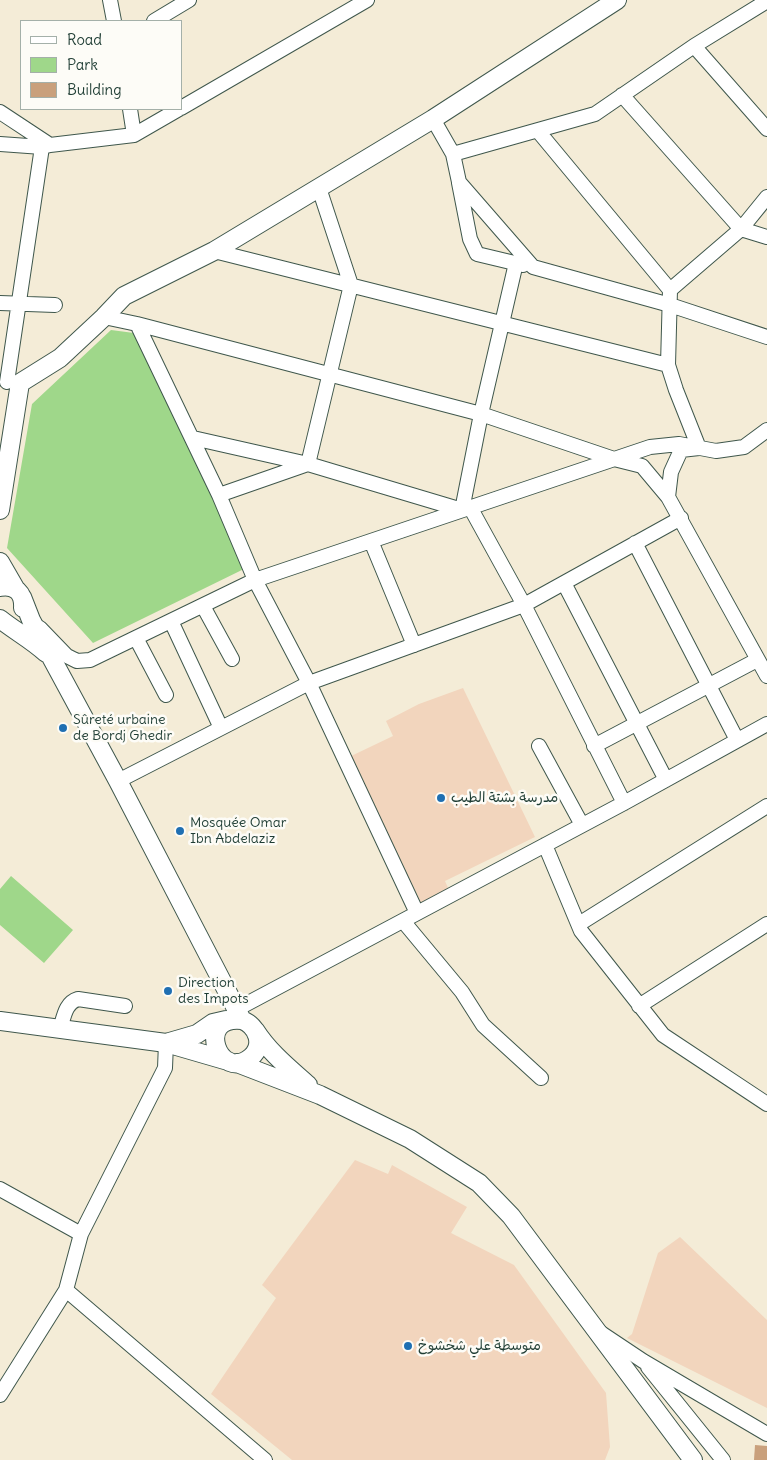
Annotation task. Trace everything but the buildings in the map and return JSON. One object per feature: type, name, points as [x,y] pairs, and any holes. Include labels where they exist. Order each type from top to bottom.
[{"type":"main road","points":[[0,510],[9,382],[60,358],[124,296],[214,251],[433,119],[617,0]]},
{"type":"main road","points":[[0,562],[12,591],[22,608],[20,613],[10,619],[0,619]]},
{"type":"main road","points":[[0,1021],[166,1043],[234,1062],[244,1062],[254,1054],[258,1042],[241,1020],[55,662],[12,591]]},
{"type":"main road","points":[[0,619],[36,644],[55,662]]},
{"type":"main road","points":[[166,1043],[197,1034],[214,1023],[241,1020]]},
{"type":"main road","points":[[241,1020],[218,1029],[214,1042],[219,1055],[320,1095],[410,1139],[479,1183],[511,1216],[693,1460]]},
{"type":"main road","points":[[241,1020],[287,1067],[320,1095]]},
{"type":"street","points":[[110,0],[114,20]]},
{"type":"street","points":[[156,20],[189,0]]},
{"type":"street","points":[[182,107],[367,0]]},
{"type":"street","points":[[453,154],[595,114],[694,46],[767,1]]},
{"type":"street","points":[[694,46],[767,130]]},
{"type":"street","points":[[622,95],[741,229],[767,237]]},
{"type":"street","points":[[130,110],[134,135]]},
{"type":"street","points":[[0,144],[46,146],[134,135],[177,110]]},
{"type":"street","points":[[0,112],[46,146]]},
{"type":"street","points":[[433,119],[453,154],[470,239],[477,254],[533,267],[670,305],[767,337]]},
{"type":"street","points":[[538,131],[670,290],[668,365],[698,448]]},
{"type":"street","points":[[9,382],[19,304],[46,146]]},
{"type":"street","points":[[459,182],[533,267]]},
{"type":"street","points":[[308,464],[351,285],[318,188]]},
{"type":"street","points":[[670,290],[741,229],[767,197]]},
{"type":"street","points":[[214,251],[668,365]]},
{"type":"street","points":[[516,263],[481,414],[466,508],[524,605],[624,803]]},
{"type":"street","points":[[0,303],[55,305]]},
{"type":"street","points":[[104,317],[481,414],[614,459],[642,466],[668,497],[681,518],[767,676]]},
{"type":"street","points":[[137,324],[193,438],[255,580],[308,683],[417,913]]},
{"type":"street","points":[[31,620],[67,656],[76,661],[90,660],[255,580],[466,508],[650,447],[679,444],[716,451],[744,447],[767,430]]},
{"type":"street","points":[[193,438],[308,464],[466,508]]},
{"type":"street","points":[[668,497],[671,472],[681,450],[698,448]]},
{"type":"street","points":[[219,495],[308,464]]},
{"type":"street","points":[[118,781],[308,683],[524,605],[681,518]]},
{"type":"street","points":[[371,541],[414,645]]},
{"type":"street","points":[[635,543],[737,740]]},
{"type":"street","points":[[564,583],[666,780]]},
{"type":"street","points":[[203,606],[232,659]]},
{"type":"street","points":[[171,621],[220,728]]},
{"type":"street","points":[[136,638],[166,695]]},
{"type":"street","points":[[594,746],[757,660]]},
{"type":"street","points":[[241,1020],[403,920],[624,803],[767,724]]},
{"type":"street","points":[[539,746],[582,825]]},
{"type":"street","points":[[579,924],[767,806]]},
{"type":"street","points":[[545,845],[581,931],[639,1006],[664,1035],[767,1104]]},
{"type":"street","points":[[403,920],[462,992],[483,1025],[542,1078]]},
{"type":"street","points":[[639,1006],[767,924]]},
{"type":"street","points":[[60,1029],[68,1005],[72,1000],[78,998],[125,1006]]},
{"type":"street","points":[[0,1395],[66,1290],[81,1234],[165,1068],[166,1043]]},
{"type":"street","points":[[0,1188],[81,1234]]},
{"type":"street","points":[[66,1290],[263,1460]]},
{"type":"street","points":[[596,1329],[643,1361],[767,1434]]},
{"type":"street","points":[[643,1361],[723,1460]]},
{"type":"shaded area","name":"مدرسة بشتة الطيب","points":[[463,688],[535,837],[445,881],[449,890],[421,903],[414,888],[410,889],[347,758],[393,736],[386,721],[419,704]]},
{"type":"shaded area","name":"متوسطة علي شخشوخ","points":[[355,1160],[388,1174],[392,1165],[467,1207],[451,1233],[514,1265],[606,1393],[610,1447],[605,1460],[292,1460],[211,1394],[276,1298],[262,1285]]},
{"type":"shaded area","points":[[680,1237],[767,1320],[767,1408],[627,1338],[632,1334],[658,1253]]},
{"type":"green space","points":[[111,330],[134,333],[218,500],[246,568],[93,643],[7,548],[32,404]]},
{"type":"green space","points":[[11,876],[73,930],[44,963],[0,925],[0,889]]},
{"type":"place","name":"Sûreté urbaine de Bordj Ghedir","points":[[63,728]]},
{"type":"place","name":"مدرسة بشتة الطيب","points":[[441,798]]},
{"type":"place","name":"Mosquée Omar Ibn Abdelaziz","points":[[180,831]]},
{"type":"place","name":"Direction des Impots","points":[[168,991]]},
{"type":"place","name":"متوسطة علي شخشوخ","points":[[408,1346]]}]
